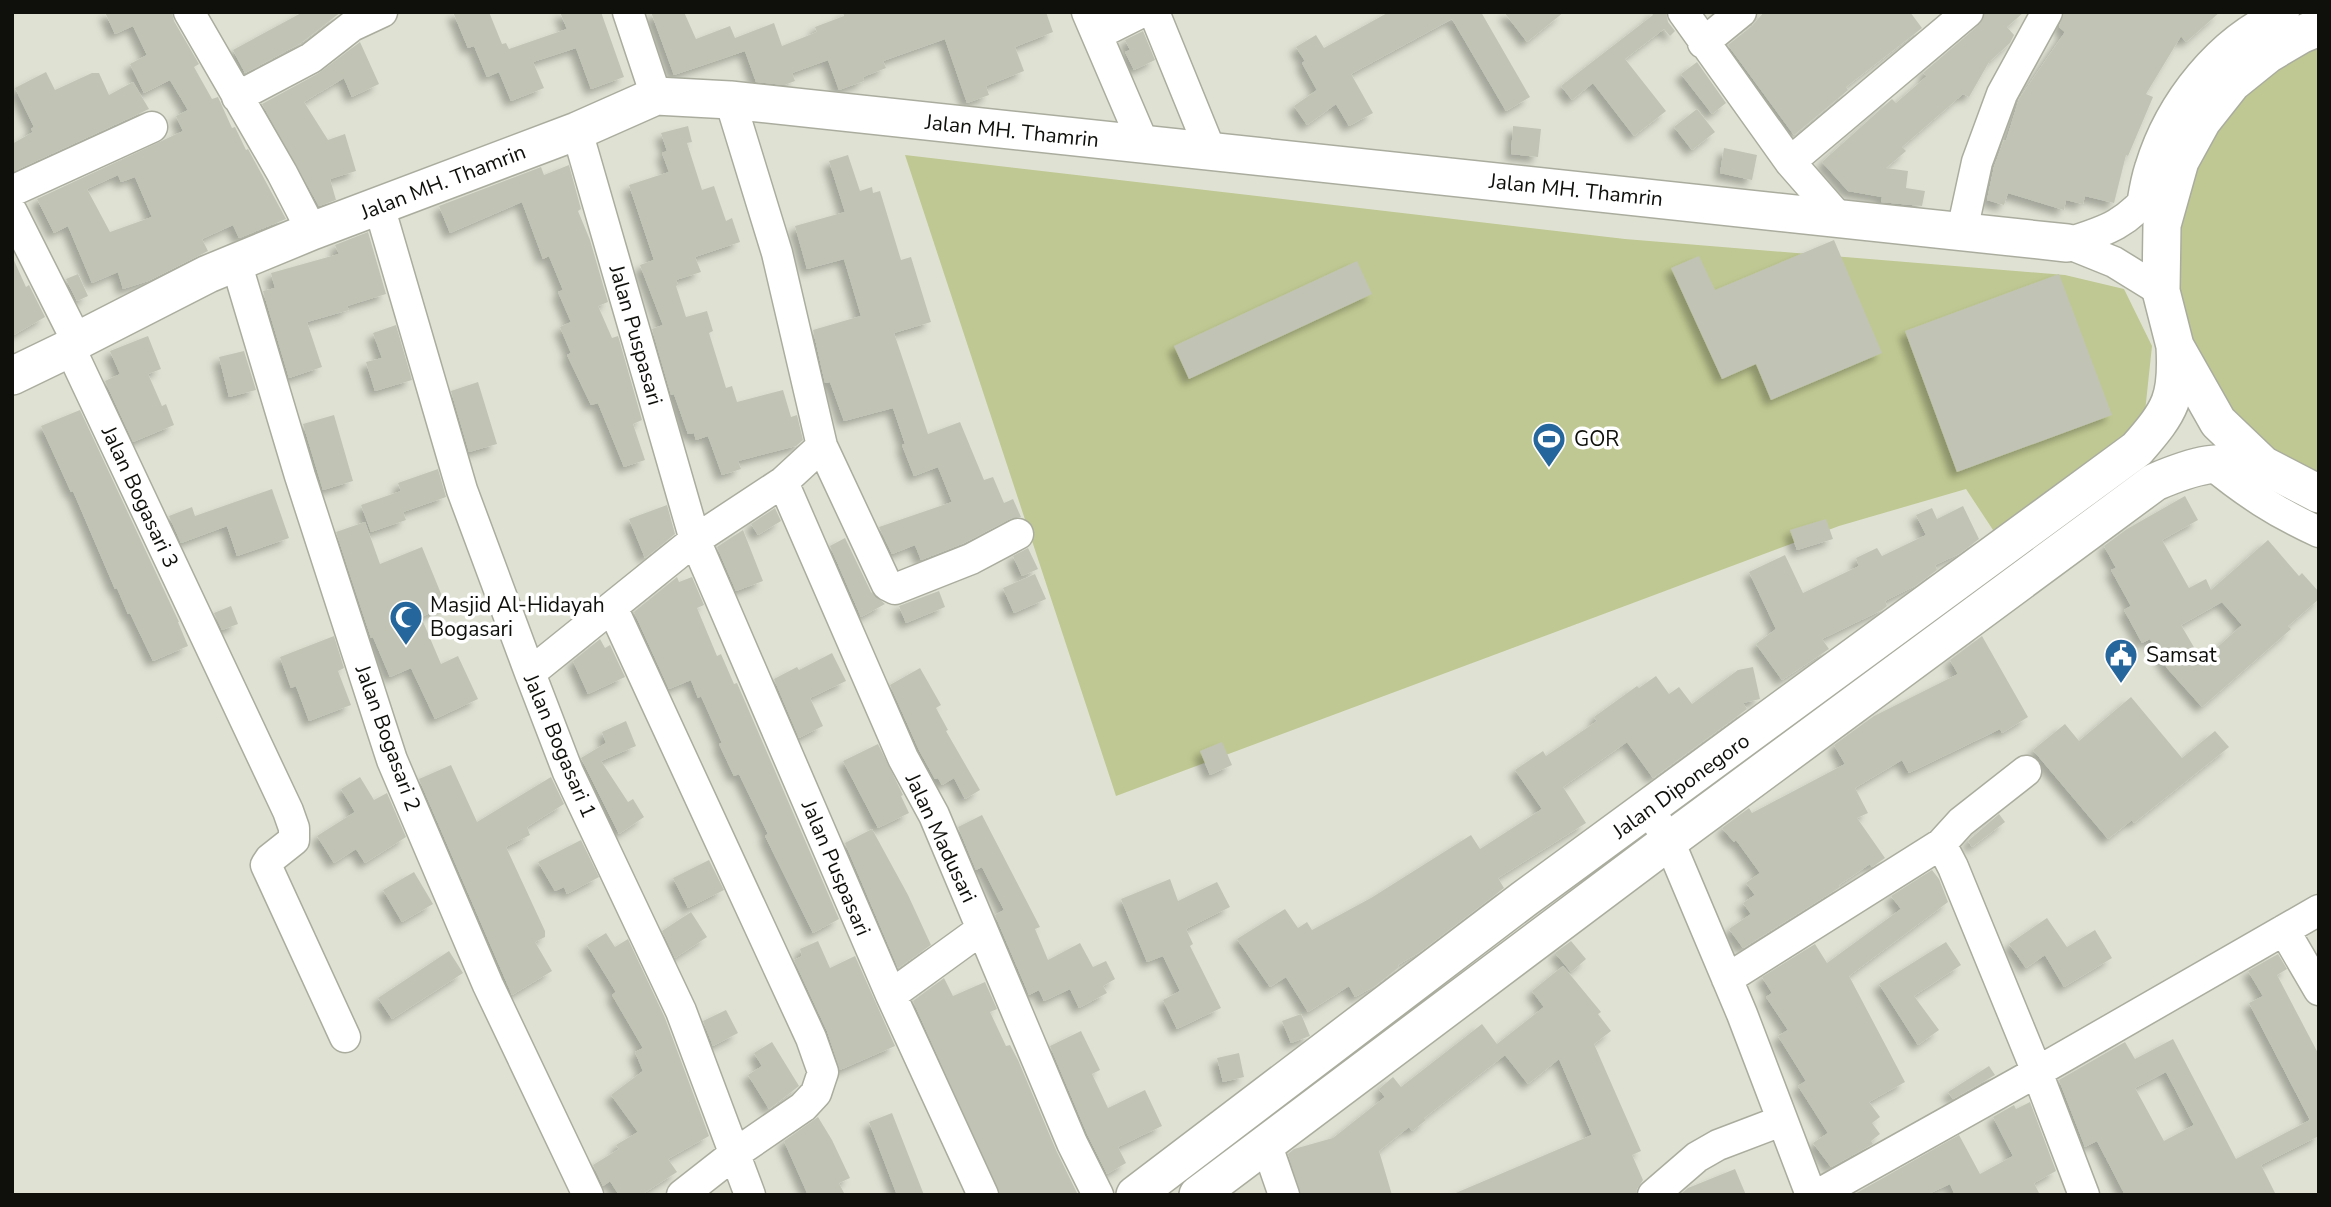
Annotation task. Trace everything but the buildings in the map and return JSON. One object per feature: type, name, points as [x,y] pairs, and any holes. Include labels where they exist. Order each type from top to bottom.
[{"type":"main road","points":[[2319,17],[2232,83],[2202,121],[2180,161],[2162,225],[2161,291],[2175,346],[2218,422],[2263,465],[2319,494]]},
{"type":"main road","points":[[2268,54],[2319,27]]},
{"type":"main road","name":"Jalan MH. Thamrin","points":[[12,376],[208,274],[312,231],[577,131],[656,96],[730,100],[2067,243]]},
{"type":"main road","name":"Jalan Diponegoro","points":[[1135,1195],[1524,900],[2137,449],[2171,405],[2176,378],[2175,346]]},
{"type":"main road","name":"Jalan Diponegoro","points":[[1198,1195],[1668,841],[2155,482],[2210,463],[2263,465]]},
{"type":"street","points":[[189,12],[282,173],[312,231]]},
{"type":"street","points":[[237,97],[311,58],[352,26],[382,12]]},
{"type":"street","points":[[628,12],[656,96]]},
{"type":"street","points":[[1142,12],[1093,23],[1144,145]]},
{"type":"street","points":[[1154,12],[1211,152]]},
{"type":"street","points":[[1682,12],[1790,162],[1839,218]]},
{"type":"street","points":[[1703,43],[1741,12]]},
{"type":"street","points":[[1790,162],[1968,12]]},
{"type":"street","points":[[1962,230],[1977,162],[2002,94],[2047,12]]},
{"type":"street","points":[[2142,205],[2155,155],[2165,130],[2185,95],[2210,64],[2241,38],[2284,12]]},
{"type":"street","points":[[730,100],[777,253],[822,446],[887,584],[891,588],[971,559],[1018,534]]},
{"type":"street","points":[[12,191],[152,127]]},
{"type":"street","name":"Jalan Puspasari","points":[[577,131],[695,540],[891,995],[983,1195]]},
{"type":"street","points":[[2067,243],[2102,232],[2122,222],[2142,205],[2157,184],[2180,161]]},
{"type":"street","name":"Jalan Bogasari 1","points":[[379,206],[462,490],[530,673],[568,772],[681,1011],[750,1195]]},
{"type":"street","name":"Jalan Bogasari 3","points":[[12,212],[294,828],[294,841],[266,865],[345,1037]]},
{"type":"street","points":[[2067,243],[2114,262],[2161,291]]},
{"type":"street","name":"Jalan Bogasari 2","points":[[236,262],[304,489],[392,760],[488,985],[588,1195]]},
{"type":"street","points":[[530,673],[695,540],[783,482],[822,446]]},
{"type":"street","points":[[2210,463],[2248,494],[2282,515],[2319,532]]},
{"type":"street","name":"Jalan Madusari","points":[[783,482],[903,758],[934,815],[1072,1143],[1098,1195]]},
{"type":"street","points":[[612,607],[811,1038],[823,1072],[816,1093],[803,1107],[733,1155],[682,1195]]},
{"type":"street","points":[[1727,979],[1941,844],[1961,822],[2026,771]]},
{"type":"street","points":[[1649,810],[1668,841],[1727,979],[1811,1195]]},
{"type":"street","points":[[1941,844],[1953,867],[2037,1072],[2084,1195]]},
{"type":"street","points":[[1817,1195],[2319,910]]},
{"type":"street","points":[[891,995],[982,929]]},
{"type":"street","points":[[2284,930],[2319,990]]},
{"type":"street","points":[[1653,1195],[1697,1157],[1718,1145],[1781,1121]]},
{"type":"street","points":[[1266,1143],[1284,1195]]},
{"type":"green space","points":[[2319,29],[2319,494],[2263,465],[2161,291],[2202,121]]},
{"type":"green space","name":"GOR","points":[[905,155],[1625,239],[2065,275],[2124,289],[2152,346],[2145,412],[2115,450],[1995,533],[1966,489],[1839,526],[1116,796]]},
{"type":"place","name":"GOR","points":[[1549,469]]},
{"type":"place","name":"Masjid Al-Hidayah Bogasari","points":[[406,647]]},
{"type":"place","name":"Samsat","points":[[2121,685]]}]
